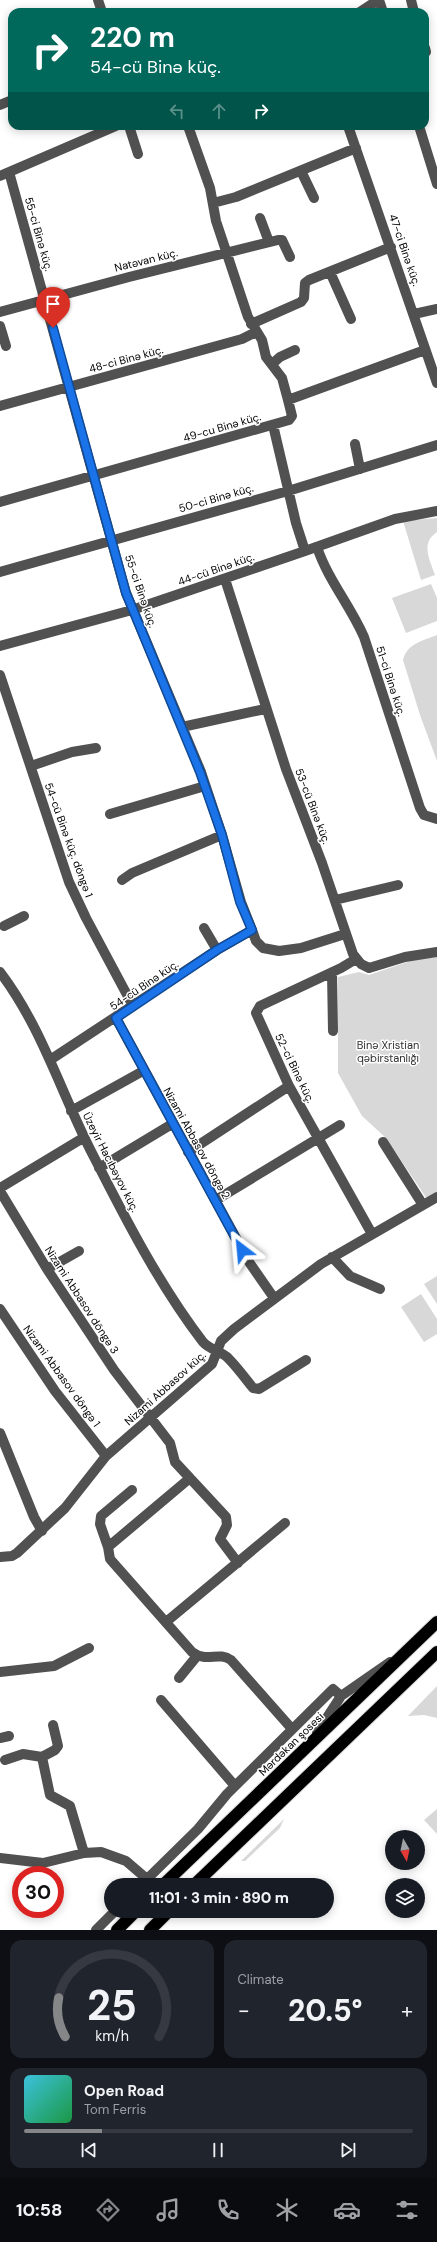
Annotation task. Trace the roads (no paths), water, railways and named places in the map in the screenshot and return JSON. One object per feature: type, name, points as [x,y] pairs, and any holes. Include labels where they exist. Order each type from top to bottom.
[{"type":"highway","name":"Mərdəkan şosesi","points":[[170,1878],[312,1740],[437,1622]]},
{"type":"highway","points":[[201,1878],[437,1652]]},
{"type":"highway","points":[[117,1930],[129,1918]]},
{"type":"highway","points":[[150,1930],[162,1918]]},
{"type":"street","points":[[366,8],[378,0]]},
{"type":"street","points":[[4,174],[107,130]]},
{"type":"street","points":[[130,130],[138,154]]},
{"type":"street","points":[[189,130],[210,188],[226,253],[254,328],[262,340],[266,357],[282,378],[288,400],[425,350]]},
{"type":"street","name":"47-ci Binə küç.","points":[[349,130],[437,383]]},
{"type":"street","points":[[420,130],[437,184]]},
{"type":"street","points":[[213,203],[236,197],[356,148]]},
{"type":"street","points":[[300,171],[314,198]]},
{"type":"street","name":"55-ci Binə küç.","points":[[4,174],[45,299],[111,540],[132,610],[182,727],[205,786],[222,835],[240,902],[256,941],[263,948],[279,951],[301,948],[345,934]]},
{"type":"street","points":[[260,218],[269,242]]},
{"type":"street","name":"Natəvan küç.","points":[[0,312],[45,299],[269,242],[282,240],[290,257]]},
{"type":"street","name":"48-ci Binə küç.","points":[[0,406],[242,339],[254,328],[301,302],[304,298],[305,283],[391,247]]},
{"type":"street","points":[[330,272],[351,319]]},
{"type":"street","points":[[414,314],[437,309]]},
{"type":"street","points":[[0,326],[6,346]]},
{"type":"street","points":[[272,364],[280,357],[296,350]]},
{"type":"street","name":"49-cu Binə küç.","points":[[0,502],[94,477],[273,425],[291,418],[288,400]]},
{"type":"street","points":[[273,425],[288,491],[306,551]]},
{"type":"street","points":[[355,444],[360,469]]},
{"type":"street","name":"50-ci Binə küç.","points":[[0,572],[288,491],[437,445]]},
{"type":"street","name":"44-cü Binə küç.","points":[[0,646],[132,610],[306,551],[395,518],[437,510]]},
{"type":"street","name":"51-ci Binə küç.","points":[[317,547],[330,579],[353,614],[364,637],[420,808],[424,815],[437,819]]},
{"type":"street","name":"53-cü Binə küç.","points":[[225,579],[246,642],[265,709],[335,900],[345,934],[356,959]]},
{"type":"street","name":"54-cü Binə küç. döngə 1","points":[[0,675],[31,766],[40,800],[69,882],[86,918],[133,1006]]},
{"type":"street","points":[[182,727],[265,709]]},
{"type":"street","points":[[31,766],[72,752],[96,748]]},
{"type":"street","points":[[110,814],[205,786]]},
{"type":"street","points":[[122,880],[132,873],[222,835]]},
{"type":"street","points":[[335,900],[398,885]]},
{"type":"street","points":[[1,924],[24,916]]},
{"type":"street","points":[[204,928],[217,950]]},
{"type":"street","name":"54-cü Binə küç.","points":[[50,1060],[116,1018],[217,950],[252,930]]},
{"type":"street","points":[[356,959],[364,966],[374,968],[405,957],[437,952]]},
{"type":"street","name":"52-ci Binə küç.","points":[[356,959],[257,1008],[257,1017],[289,1086],[372,1234]]},
{"type":"street","name":"Üzeyir Hacıbəyov küç.","points":[[0,972],[14,992],[50,1060],[83,1138],[99,1168],[164,1284],[204,1342],[217,1352],[228,1357],[253,1388],[258,1389],[306,1360]]},
{"type":"street","points":[[332,972],[333,1031]]},
{"type":"street","name":"Nizami Abbasov döngə 2","points":[[116,1018],[172,1124],[216,1200],[255,1272],[274,1298]]},
{"type":"street","points":[[71,1111],[143,1071]]},
{"type":"street","points":[[188,1152],[289,1086]]},
{"type":"street","points":[[99,1168],[172,1124]]},
{"type":"street","points":[[216,1200],[340,1125]]},
{"type":"street","points":[[0,1190],[83,1138]]},
{"type":"street","points":[[383,1142],[423,1205]]},
{"type":"street","name":"Nizami Abbasov döngə 3","points":[[0,1190],[47,1269],[128,1391],[170,1443],[175,1462],[226,1517],[227,1525],[220,1540],[238,1563]]},
{"type":"street","name":"Nizami Abbasov küç.","points":[[0,1557],[17,1553],[42,1531],[71,1501],[106,1456],[212,1364],[221,1341],[226,1336],[274,1298],[332,1257],[437,1197]]},
{"type":"street","points":[[47,1269],[79,1251]]},
{"type":"street","points":[[332,1257],[350,1276],[380,1289]]},
{"type":"street","name":"Nizami Abbasov döngə 1","points":[[0,1309],[55,1391],[106,1456]]},
{"type":"street","points":[[0,1433],[34,1517],[42,1531]]},
{"type":"street","points":[[108,1547],[190,1478]]},
{"type":"street","points":[[132,1490],[101,1516],[100,1524],[108,1547],[110,1559],[198,1656],[206,1658],[221,1656],[231,1660],[292,1729]]},
{"type":"street","points":[[166,1622],[285,1523]]},
{"type":"street","points":[[312,1740],[341,1696],[414,1644]]},
{"type":"street","points":[[0,1672],[23,1668],[54,1666],[89,1648]]},
{"type":"street","points":[[179,1678],[198,1656]]},
{"type":"street","points":[[148,1878],[198,1829],[235,1786],[333,1689],[341,1696]]},
{"type":"street","points":[[161,1700],[235,1786]]},
{"type":"street","points":[[4,1760],[23,1754],[42,1757],[55,1750],[58,1746],[53,1725]]},
{"type":"street","points":[[42,1757],[50,1795],[70,1806],[84,1853]]},
{"type":"street","points":[[0,1858],[43,1863],[84,1853],[101,1852],[116,1856],[136,1868],[142,1878]]},
{"type":"street","points":[[96,1930],[108,1918]]},
{"type":"park label","name":"Binə Xristian qəbirstanlığı","points":[[388,1051]]}]
